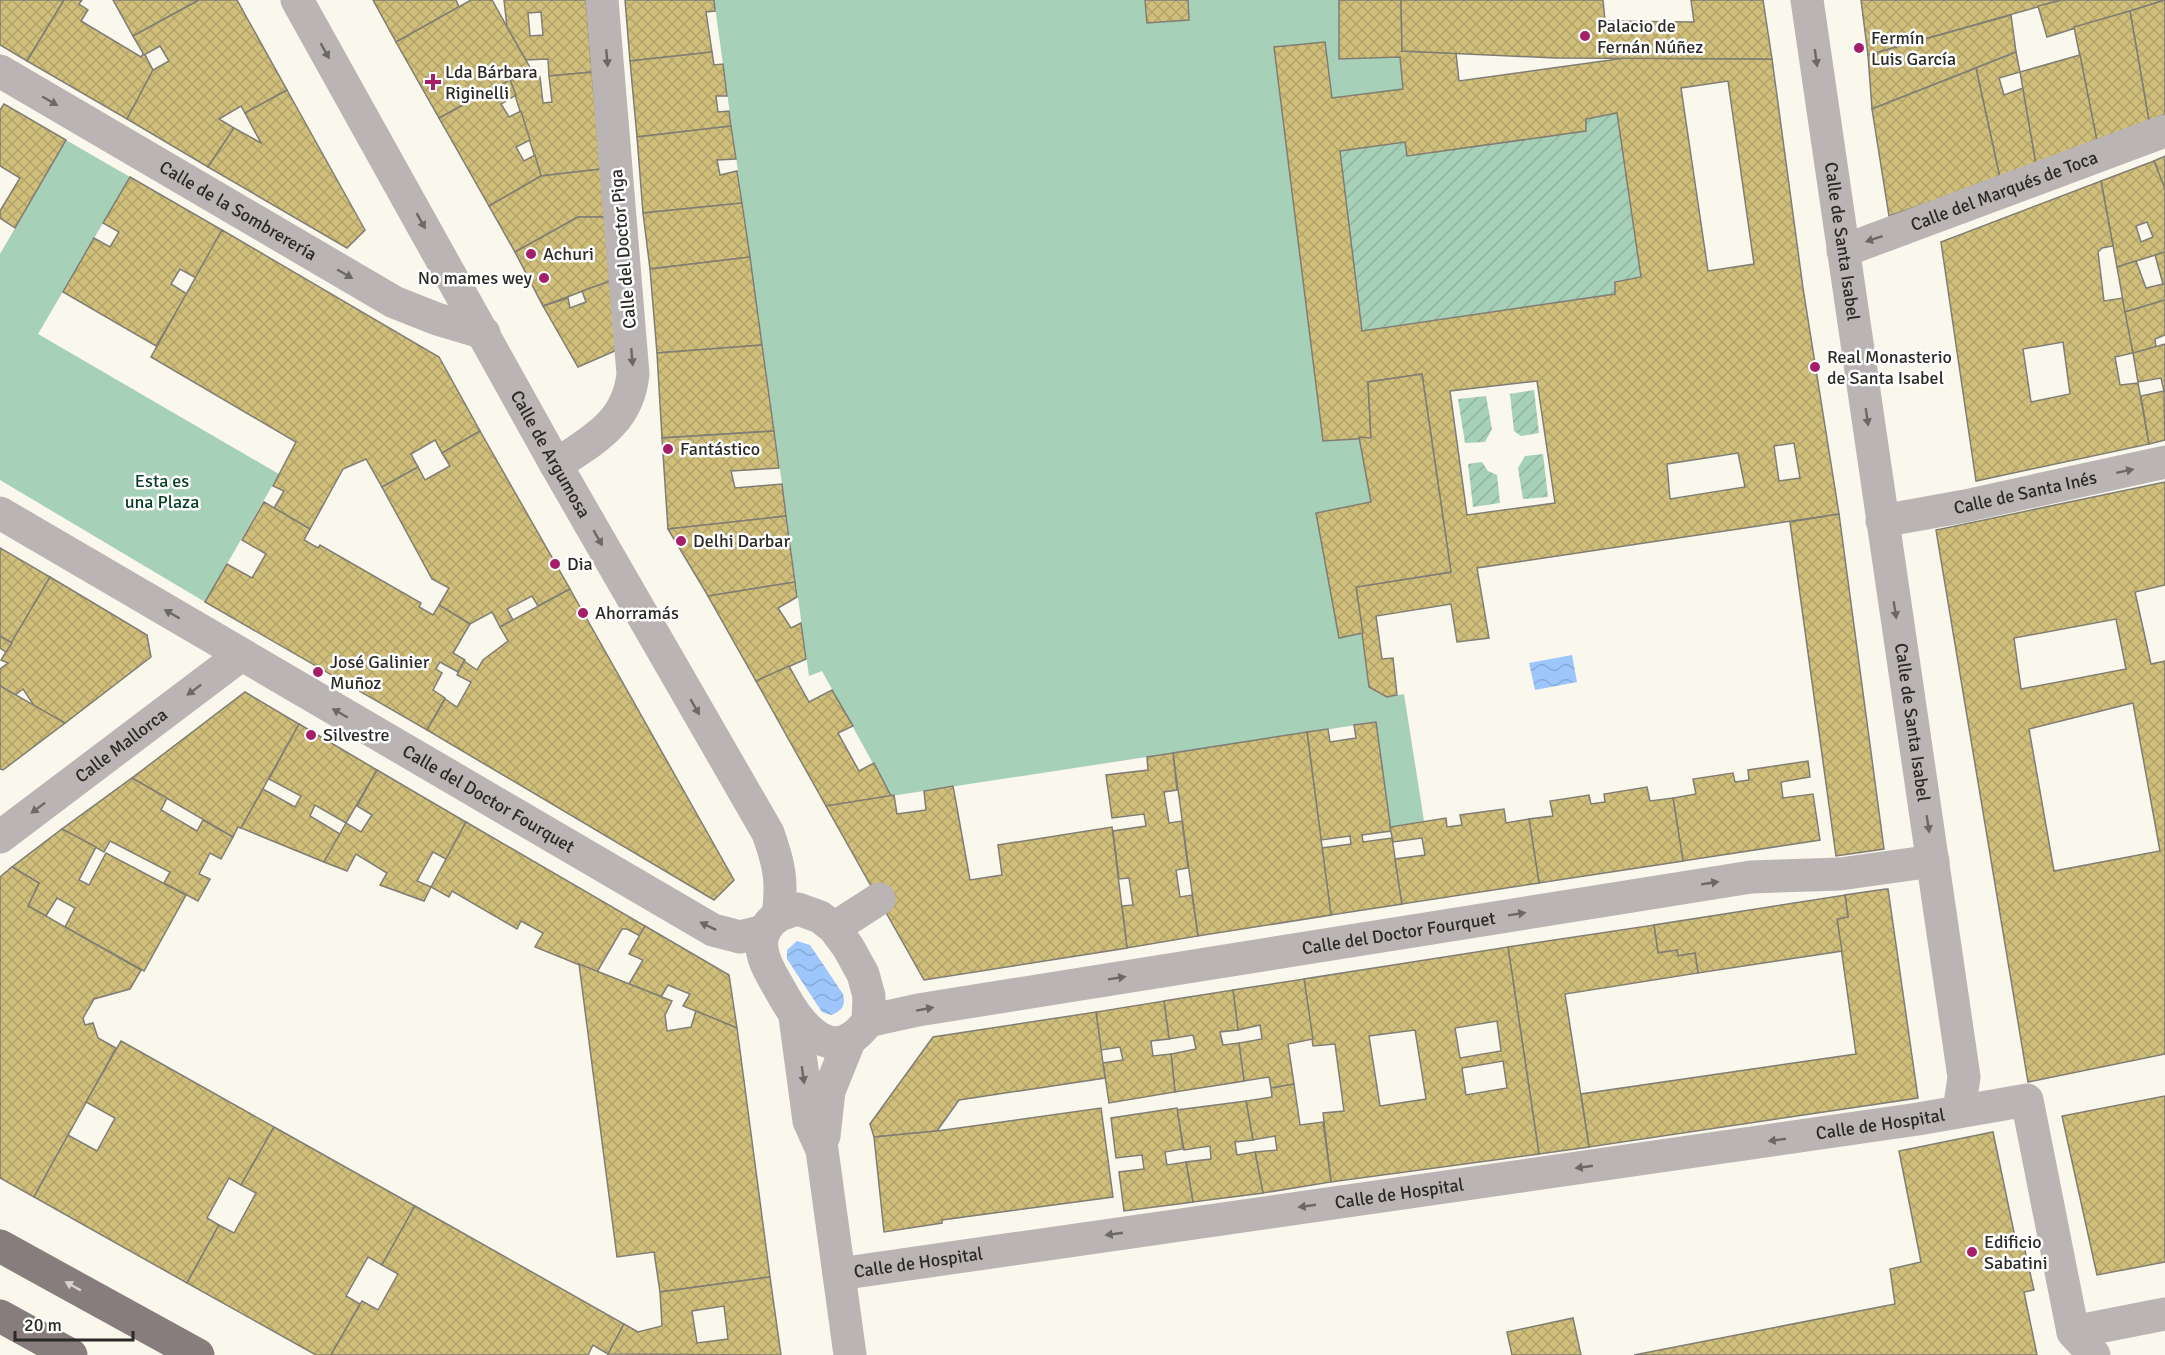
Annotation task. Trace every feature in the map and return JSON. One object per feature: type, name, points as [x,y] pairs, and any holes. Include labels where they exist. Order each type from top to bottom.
[{"type":"main road","points":[[0,1246],[198,1355]]},
{"type":"main road","points":[[0,1316],[71,1355]]},
{"type":"street","name":"Calle de Argumosa","points":[[297,0],[556,465],[768,833],[780,867],[781,892],[771,923]]},
{"type":"street","name":"Calle del Doctor Piga","points":[[556,465],[612,423],[626,406],[632,386],[602,0]]},
{"type":"street","name":"Calle de Santa Isabel","points":[[1808,0],[1964,1077],[1959,1111]]},
{"type":"street","name":"Calle de la Sombrerería","points":[[0,71],[394,302],[437,319],[484,333]]},
{"type":"street","name":"Calle del Marqués de Toca","points":[[1843,251],[2165,131]]},
{"type":"street","name":"Calle de Santa Inés","points":[[1882,520],[1965,506],[2165,462]]},
{"type":"street","name":"Calle del Doctor Fourquet","points":[[0,513],[713,930],[740,937],[771,923]]},
{"type":"street","name":"Calle Mallorca","points":[[0,837],[241,655]]},
{"type":"street","name":"Calle del Doctor Fourquet","points":[[859,1030],[918,1010],[1751,877],[1840,874],[1933,861]]},
{"type":"street","points":[[834,928],[879,898]]},
{"type":"street","points":[[822,1150],[828,1118],[829,1091],[859,1030],[869,996],[863,975],[834,928],[820,917],[798,909],[771,923],[762,946],[765,963],[795,1017],[811,1035],[831,1042],[859,1030]]},
{"type":"street","points":[[795,1017],[809,1121],[822,1150],[850,1355]]},
{"type":"street","points":[[1959,1111],[2027,1100],[2084,1343],[2165,1314]]},
{"type":"street","name":"Calle de Hospital","points":[[839,1274],[1895,1123],[1959,1111]]},
{"type":"green space","points":[[714,0],[1145,0],[1147,23],[1189,20],[1188,0],[1339,0],[1339,59],[1400,57],[1403,89],[1332,98],[1325,42],[1274,47],[1323,441],[1359,437],[1371,502],[1316,513],[1339,637],[1363,633],[1369,687],[1387,697],[1404,694],[1424,821],[1390,827],[1376,722],[891,796],[822,671],[809,676]]},
{"type":"green space","points":[[1617,113],[1641,277],[1615,282],[1615,294],[1362,331],[1340,151],[1405,142],[1407,155],[1586,131],[1586,119]]},
{"type":"green space","name":"Esta es una Plaza","points":[[66,140],[130,177],[38,334],[279,474],[205,602],[0,480],[0,254]]},
{"type":"green space","points":[[1534,390],[1539,433],[1521,436],[1514,431],[1510,394]]},
{"type":"green space","points":[[1486,396],[1492,429],[1485,442],[1465,443],[1458,399]]},
{"type":"green space","points":[[1543,454],[1548,497],[1523,499],[1518,468],[1525,456]]},
{"type":"green space","points":[[1482,462],[1488,471],[1497,475],[1500,503],[1473,507],[1468,464]]},
{"type":"water","points":[[1572,655],[1577,682],[1535,690],[1529,663]]},
{"type":"water","points":[[797,941],[810,945],[843,994],[843,1004],[831,1015],[822,1012],[787,959],[787,950]]},
{"type":"building","points":[[0,0],[64,0],[27,61],[0,45]]},
{"type":"building","points":[[64,0],[82,0],[79,4],[88,10],[81,21],[141,57],[144,53],[153,70],[127,119],[27,61]]},
{"type":"building","points":[[113,0],[199,0],[133,36]]},
{"type":"building","points":[[199,0],[237,0],[287,90],[245,113],[241,106],[219,119],[234,128],[208,167],[127,119],[153,70],[169,61],[160,46],[144,55],[133,36]]},
{"type":"building","points":[[373,0],[456,0],[459,7],[396,42]]},
{"type":"building","points":[[471,0],[492,0],[536,78],[510,80],[439,118],[396,42]]},
{"type":"building","points":[[504,0],[586,0],[592,72],[549,76],[548,59],[526,60],[507,27]],"holes":[[[541,12],[543,35],[530,36],[528,13]]]},
{"type":"building","points":[[625,0],[714,0],[715,11],[706,12],[712,52],[630,61]]},
{"type":"building","points":[[1145,0],[1188,0],[1189,20],[1147,23]]},
{"type":"building","points":[[1339,0],[1401,0],[1402,51],[1456,53],[1459,81],[1625,58],[1772,59],[1803,288],[1839,514],[1477,568],[1489,638],[1457,642],[1451,604],[1376,616],[1382,659],[1393,658],[1397,695],[1387,697],[1369,687],[1356,587],[1451,572],[1422,374],[1368,382],[1371,438],[1323,441],[1274,47],[1325,42],[1332,98],[1403,89],[1400,57],[1339,59]],"holes":[[[1728,81],[1754,264],[1708,271],[1681,88]],[[1617,113],[1641,277],[1615,282],[1615,294],[1362,331],[1340,151],[1405,142],[1407,156],[1586,131],[1586,119]],[[1537,381],[1555,503],[1467,515],[1450,391]],[[1794,443],[1800,478],[1779,481],[1774,446]],[[1738,453],[1745,487],[1670,499],[1667,464]]]},
{"type":"building","name":"Palacio de Fernán Núñez","points":[[1401,0],[1603,0],[1605,21],[1694,22],[1691,0],[1763,0],[1772,59],[1556,58],[1402,51]]},
{"type":"building","points":[[1861,0],[2062,0],[1868,55]]},
{"type":"building","points":[[2062,0],[2165,0],[2047,37],[2038,6]]},
{"type":"building","points":[[2165,0],[2165,114],[2149,121],[2130,11]]},
{"type":"building","points":[[2130,11],[2149,121],[2097,141],[2074,27]]},
{"type":"building","points":[[2011,15],[2016,52],[1872,109],[1868,55]]},
{"type":"building","points":[[712,52],[714,65],[723,64],[727,96],[716,96],[718,112],[729,111],[731,126],[637,137],[630,61]]},
{"type":"building","points":[[2016,52],[2020,72],[1999,78],[2004,95],[2023,88],[2036,164],[2000,178],[1976,68]]},
{"type":"building","points":[[2080,55],[2097,141],[2036,164],[2020,72]]},
{"type":"building","points":[[1976,68],[2000,178],[1889,216],[1872,109]]},
{"type":"building","points":[[592,72],[601,169],[541,176],[510,80],[540,77],[543,103],[552,102],[549,76]]},
{"type":"building","points":[[510,80],[516,95],[501,104],[509,117],[521,111],[530,140],[516,147],[524,161],[535,155],[541,176],[489,206],[439,118]]},
{"type":"building","points":[[287,90],[365,230],[347,248],[208,167],[234,128],[261,143],[245,113]]},
{"type":"building","points":[[4,104],[66,140],[15,228],[0,218],[0,211],[20,178],[0,166],[0,110]]},
{"type":"building","points":[[731,126],[736,159],[717,160],[720,175],[737,171],[742,203],[643,213],[637,137]]},
{"type":"building","points":[[2165,156],[2165,189],[2154,161]]},
{"type":"building","points":[[2154,161],[2165,189],[2165,252],[2117,267],[2101,181]],"holes":[[[2147,222],[2153,237],[2141,242],[2136,226]]]},
{"type":"building","points":[[601,169],[605,217],[578,217],[515,252],[489,206],[541,176]]},
{"type":"building","points":[[130,177],[222,230],[196,278],[180,269],[171,284],[187,294],[156,346],[63,292],[94,238],[110,247],[119,232],[103,223]]},
{"type":"building","points":[[2101,181],[2113,246],[2102,248],[2098,252],[2104,301],[2123,298],[2133,353],[2115,357],[2120,385],[2138,383],[2149,444],[1976,481],[1941,242]],"holes":[[[2063,342],[2070,394],[2031,402],[2023,349]]]},
{"type":"building","points":[[742,203],[750,257],[650,269],[643,213]]},
{"type":"building","points":[[578,217],[605,217],[610,281],[543,306],[515,252]]},
{"type":"building","points":[[222,230],[439,357],[480,431],[442,453],[435,440],[411,454],[418,467],[382,487],[366,459],[343,469],[310,529],[274,508],[284,491],[273,486],[296,442],[151,357]]},
{"type":"building","points":[[2165,252],[2165,300],[2125,312],[2117,267],[2136,261],[2146,288],[2163,284],[2155,255]]},
{"type":"building","points":[[750,257],[762,345],[657,353],[650,269]]},
{"type":"building","points":[[610,281],[617,350],[578,367],[543,306],[568,298],[570,308],[586,302],[582,291]]},
{"type":"building","points":[[2165,300],[2165,335],[2155,339],[2156,347],[2133,353],[2125,312]]},
{"type":"building","points":[[2165,344],[2164,391],[2161,378],[2138,382],[2133,353]]},
{"type":"building","points":[[762,345],[774,431],[662,438],[657,353]]},
{"type":"building","points":[[1422,374],[1451,572],[1356,587],[1363,633],[1339,638],[1316,513],[1371,502],[1359,437],[1371,438],[1368,382]]},
{"type":"building","points":[[2164,391],[2165,440],[2149,444],[2141,396]]},
{"type":"building","points":[[480,431],[570,589],[538,606],[532,596],[507,609],[513,620],[500,627],[492,612],[470,624],[439,605],[449,588],[432,579],[382,487],[418,467],[425,480],[450,466],[442,453]]},
{"type":"building","points":[[774,431],[779,468],[731,471],[735,488],[782,484],[786,516],[668,529],[662,438]]},
{"type":"building","points":[[2165,482],[2165,585],[2135,592],[2151,664],[2165,661],[2165,1054],[2028,1082],[1936,530]],"holes":[[[2116,619],[2126,669],[2021,689],[2014,638]],[[2133,703],[2160,851],[2054,871],[2029,729]]]},
{"type":"building","points":[[264,502],[310,529],[304,540],[318,548],[320,545],[421,603],[419,607],[433,615],[439,605],[470,624],[453,653],[465,660],[458,672],[440,662],[436,669],[442,673],[433,690],[445,698],[427,730],[205,602],[227,564],[252,578],[266,554],[242,540]]},
{"type":"building","points":[[1839,514],[1884,849],[1836,856],[1790,522]]},
{"type":"building","points":[[786,516],[795,582],[708,596],[668,529]]},
{"type":"building","points":[[0,548],[50,577],[12,643],[0,636]]},
{"type":"building","points":[[50,577],[147,635],[151,657],[65,723],[35,707],[23,689],[15,695],[0,686],[0,669],[8,663],[1,660]]},
{"type":"building","points":[[795,582],[797,597],[778,608],[791,628],[801,623],[806,659],[756,681],[708,596]]},
{"type":"building","points":[[570,589],[734,880],[714,900],[427,730],[445,699],[457,707],[471,682],[457,675],[464,661],[477,670],[483,660],[508,641],[500,627]]},
{"type":"building","points":[[0,636],[12,643],[6,652],[0,648]]},
{"type":"building","points":[[789,666],[809,702],[832,690],[853,726],[838,733],[859,771],[874,763],[891,796],[826,806],[756,681]]},
{"type":"building","points":[[0,686],[65,723],[3,770],[0,769]]},
{"type":"building","points":[[245,692],[299,724],[241,828],[238,827],[233,837],[132,778]]},
{"type":"building","points":[[1376,722],[1391,831],[1362,835],[1363,842],[1392,838],[1402,904],[1331,915],[1322,848],[1351,844],[1350,836],[1321,840],[1307,732],[1328,729],[1330,742],[1356,738],[1354,725]]},
{"type":"building","points":[[299,724],[377,770],[346,823],[315,805],[310,816],[340,834],[324,862],[241,828],[263,789],[295,807],[301,796],[269,779]]},
{"type":"building","points":[[1307,732],[1331,915],[1198,936],[1173,753]]},
{"type":"building","points":[[1173,753],[1177,790],[1164,792],[1169,823],[1182,821],[1188,868],[1176,870],[1180,897],[1192,895],[1198,936],[1127,948],[1122,906],[1133,905],[1129,878],[1119,879],[1113,831],[1146,826],[1144,814],[1112,818],[1106,775],[1148,770],[1147,757]]},
{"type":"building","points":[[1808,761],[1810,777],[1781,782],[1783,798],[1813,794],[1820,840],[1683,861],[1673,798],[1696,794],[1693,779],[1733,773],[1735,782],[1749,780],[1748,770]]},
{"type":"building","points":[[377,770],[466,822],[446,859],[433,852],[417,881],[431,887],[424,901],[380,885],[387,873],[356,854],[347,871],[324,862],[346,823],[361,832],[372,815],[357,806]]},
{"type":"building","points":[[132,778],[167,798],[161,810],[197,831],[203,820],[233,837],[221,859],[210,853],[199,874],[210,879],[198,901],[164,883],[170,872],[110,841],[104,852],[62,829]]},
{"type":"building","points":[[953,786],[970,880],[1002,875],[998,845],[1112,827],[1127,948],[924,980],[826,806],[894,795],[897,814],[926,810],[924,791]]},
{"type":"building","points":[[1647,787],[1650,801],[1673,798],[1683,861],[1539,883],[1529,819],[1553,816],[1550,801],[1589,795],[1591,804],[1605,802],[1604,794]]},
{"type":"building","points":[[1504,809],[1506,823],[1529,819],[1539,883],[1402,904],[1395,859],[1425,855],[1422,838],[1393,842],[1390,827],[1446,818],[1447,827],[1462,825],[1460,815]]},
{"type":"building","points":[[466,822],[645,926],[640,936],[627,929],[622,929],[597,972],[535,947],[543,933],[521,921],[517,929],[452,891],[449,897],[431,887]]},
{"type":"building","points":[[62,829],[96,847],[79,880],[89,885],[106,853],[186,895],[144,971],[65,927],[75,908],[57,898],[46,916],[28,906],[39,883],[12,867]]},
{"type":"building","points":[[12,867],[39,883],[28,906],[141,970],[130,989],[94,999],[83,1018],[85,1025],[93,1023],[98,1038],[116,1048],[34,1197],[0,1178],[0,877]]},
{"type":"building","points":[[1888,889],[1918,1098],[1589,1147],[1581,1094],[1856,1054],[1837,919],[1848,917],[1845,895]]},
{"type":"building","points":[[1845,895],[1848,917],[1837,919],[1842,951],[1698,973],[1695,953],[1678,956],[1677,950],[1658,953],[1654,925]]},
{"type":"building","points":[[1654,925],[1658,953],[1677,950],[1678,956],[1695,953],[1698,973],[1565,994],[1589,1147],[1539,1154],[1508,947]]},
{"type":"building","points":[[645,926],[729,975],[737,1028],[683,1006],[690,994],[668,985],[661,997],[629,984],[643,960],[629,954]]},
{"type":"building","points":[[1508,947],[1539,1154],[1331,1182],[1323,1113],[1344,1111],[1335,1044],[1313,1046],[1304,979]],"holes":[[[1497,1021],[1501,1051],[1460,1058],[1455,1028]],[[1415,1030],[1426,1099],[1380,1106],[1369,1036]],[[1503,1061],[1507,1088],[1466,1095],[1462,1068]]]},
{"type":"building","points":[[579,964],[672,1001],[665,1015],[667,1031],[691,1027],[696,1011],[737,1028],[770,1277],[660,1292],[654,1252],[617,1257]]},
{"type":"building","points":[[1304,979],[1313,1039],[1288,1044],[1294,1084],[1271,1088],[1269,1077],[1244,1081],[1239,1043],[1262,1039],[1260,1025],[1238,1030],[1233,990]]},
{"type":"building","points":[[1233,990],[1238,1030],[1220,1032],[1223,1045],[1239,1043],[1244,1081],[1175,1092],[1171,1054],[1196,1049],[1193,1035],[1169,1039],[1164,1001]]},
{"type":"building","points":[[1164,1001],[1169,1039],[1151,1041],[1153,1056],[1171,1054],[1175,1092],[1109,1103],[1103,1063],[1123,1060],[1120,1047],[1101,1050],[1096,1012]]},
{"type":"building","points":[[1096,1012],[1105,1078],[959,1100],[937,1131],[874,1137],[870,1124],[933,1037]]},
{"type":"building","points":[[121,1041],[274,1127],[241,1185],[229,1178],[207,1218],[219,1225],[187,1283],[34,1197],[68,1135],[97,1151],[115,1118],[86,1102]]},
{"type":"building","points":[[1294,1084],[1300,1125],[1323,1122],[1331,1182],[1263,1193],[1255,1152],[1277,1150],[1275,1136],[1253,1140],[1246,1101],[1272,1097],[1271,1088]]},
{"type":"building","points":[[2165,1096],[2165,1262],[2097,1275],[2062,1116]]},
{"type":"building","points":[[1246,1101],[1253,1140],[1235,1142],[1237,1155],[1255,1152],[1263,1193],[1193,1202],[1186,1162],[1211,1159],[1210,1146],[1184,1150],[1177,1110]]},
{"type":"building","points":[[1101,1108],[1113,1197],[942,1220],[942,1223],[884,1232],[874,1137],[937,1131]]},
{"type":"building","points":[[1177,1108],[1183,1149],[1165,1152],[1167,1165],[1186,1162],[1193,1202],[1124,1211],[1119,1172],[1144,1169],[1142,1155],[1116,1158],[1111,1118]]},
{"type":"building","points":[[274,1127],[415,1206],[382,1265],[368,1257],[346,1296],[360,1304],[331,1355],[316,1355],[187,1283],[219,1225],[234,1233],[256,1193],[241,1185]]},
{"type":"building","name":"Edificio Sabatini","points":[[1993,1132],[2016,1242],[2023,1242],[2034,1290],[2024,1292],[2037,1355],[1634,1355],[1895,1304],[1890,1269],[1921,1262],[1899,1151]]},
{"type":"building","points":[[415,1206],[624,1324],[608,1354],[593,1345],[588,1355],[331,1355],[362,1301],[378,1310],[398,1274],[382,1265]]},
{"type":"building","points":[[770,1277],[781,1355],[608,1354],[624,1324],[638,1332],[662,1326],[660,1292]],"holes":[[[724,1306],[728,1339],[697,1343],[692,1311]]]},
{"type":"building","points":[[1573,1318],[1581,1355],[1512,1355],[1507,1332]]},
{"type":"place","name":"Palacio de Fernán Núñez","points":[[1585,36]]},
{"type":"place","name":"Fermín Luis García","points":[[1859,48]]},
{"type":"place","name":"Lda Bárbara Riginelli","points":[[433,82]]},
{"type":"place","name":"Achuri","points":[[531,254]]},
{"type":"place","name":"No mames wey","points":[[544,278]]},
{"type":"place","name":"Real Monasterio de Santa Isabel","points":[[1815,367]]},
{"type":"place","name":"Fantástico","points":[[668,449]]},
{"type":"place","name":"Delhi Darbar","points":[[681,541]]},
{"type":"place","name":"Dia","points":[[555,564]]},
{"type":"place","name":"Ahorramás","points":[[583,613]]},
{"type":"place","name":"José Galinier Muñoz","points":[[318,672]]},
{"type":"place","name":"Silvestre","points":[[311,735]]},
{"type":"place","name":"Edificio Sabatini","points":[[1972,1252]]}]
